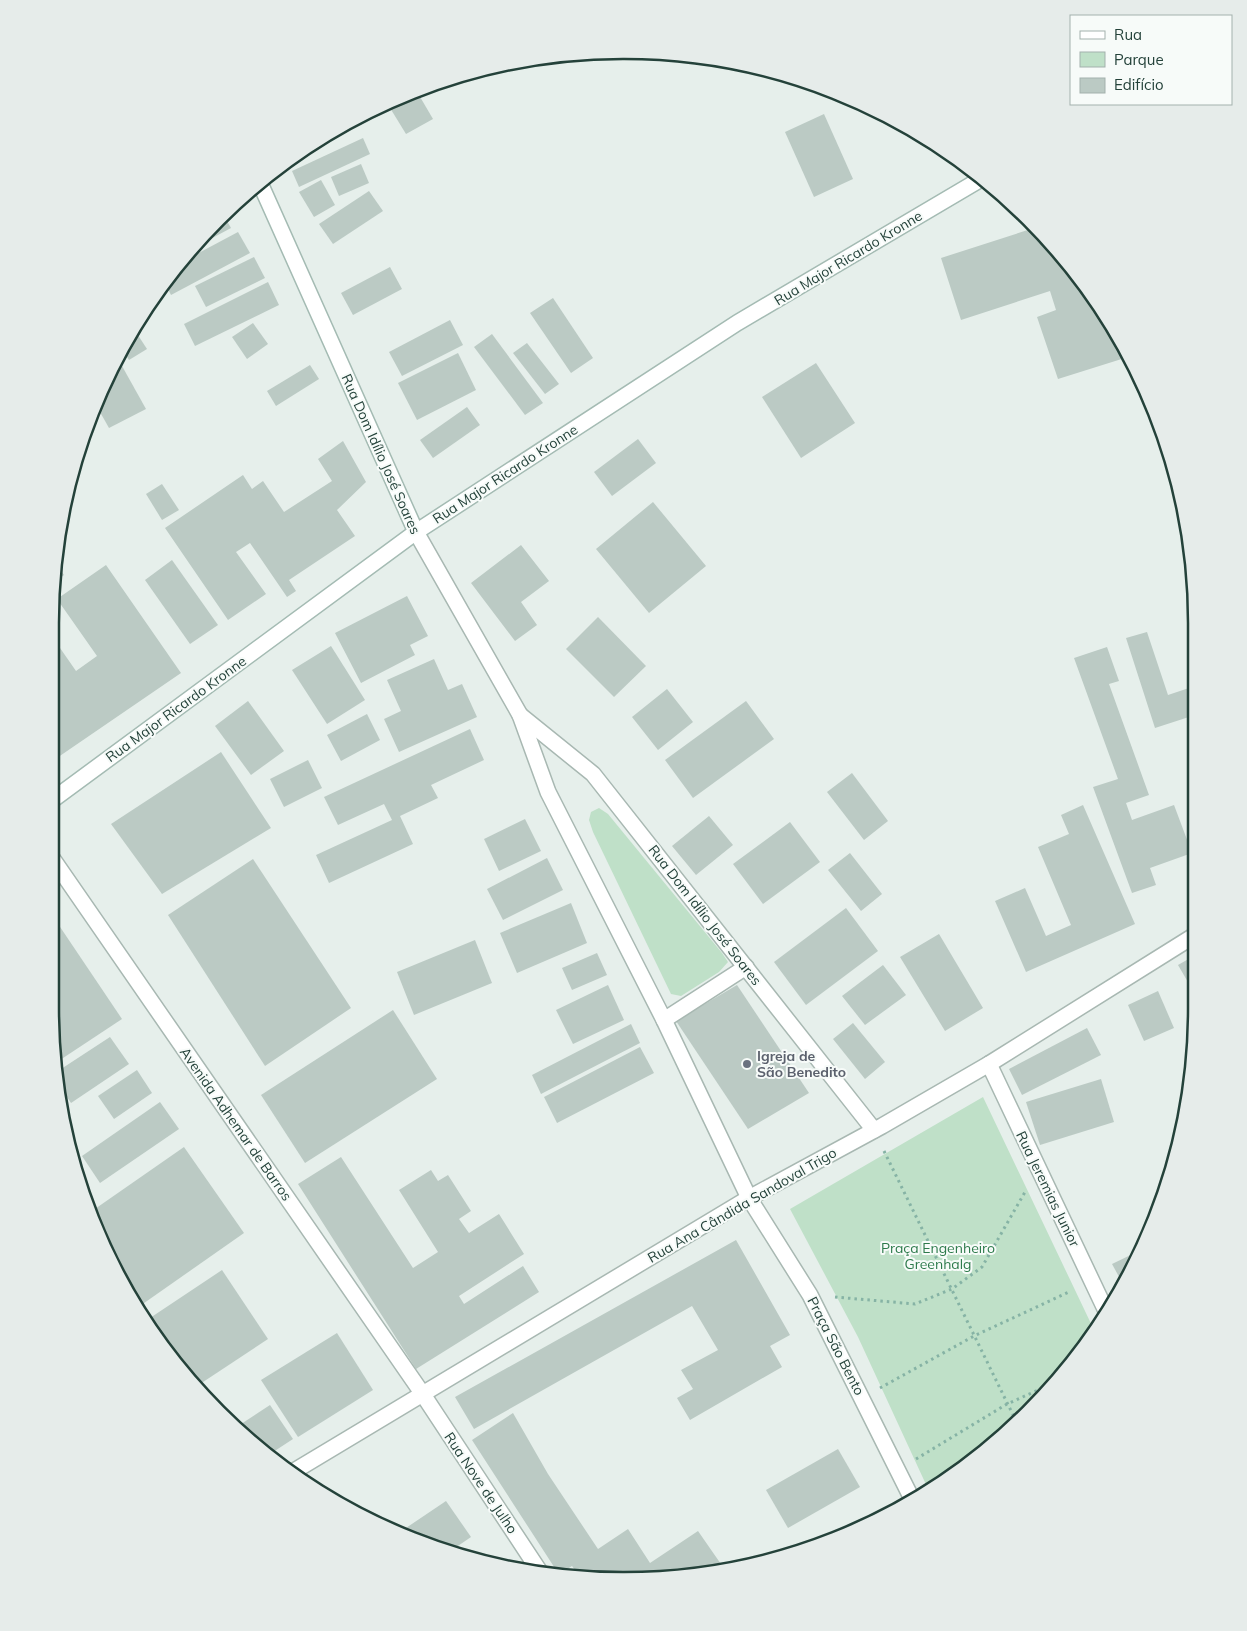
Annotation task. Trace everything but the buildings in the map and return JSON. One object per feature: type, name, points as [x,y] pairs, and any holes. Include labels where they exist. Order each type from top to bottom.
[{"type":"street","name":"Rua Major Ricardo Kronne","points":[[59,795],[416,532],[737,323],[976,182]]},
{"type":"street","name":"Rua Dom Idílio José Soares","points":[[263,189],[416,532],[520,715],[548,792],[664,1020],[749,1198]]},
{"type":"street","name":"Rua Dom Idílio José Soares","points":[[520,715],[593,774],[874,1130]]},
{"type":"street","name":"Avenida Adhemar de Barros","points":[[59,868],[422,1393]]},
{"type":"street","name":"Rua Ana Cândida Sandoval Trigo","points":[[298,1469],[749,1198],[874,1130],[988,1064],[1188,939]]},
{"type":"street","points":[[664,1020],[746,967]]},
{"type":"street","name":"Rua Jeremias Junior","points":[[988,1064],[1103,1305]]},
{"type":"street","name":"Praça São Bento","points":[[749,1198],[810,1295],[910,1495]]},
{"type":"street","name":"Rua Nove de Julho","points":[[422,1393],[535,1565]]},
{"type":"path","points":[[874,1130],[1013,1416]]},
{"type":"path","points":[[810,1295],[915,1304],[952,1289],[982,1267],[1038,1169]]},
{"type":"path","points":[[862,1398],[974,1336],[1092,1281]]},
{"type":"path","points":[[898,1470],[1007,1404],[1039,1390]]},
{"type":"green space","points":[[599,808],[608,814],[728,962],[719,972],[681,996],[671,994],[593,832],[589,820],[591,812]]},
{"type":"green space","name":"Praça Engenheiro Greenhalg","points":[[983,1097],[1091,1324],[1072,1351],[1023,1407],[967,1456],[926,1484],[858,1337],[790,1209]]},
{"type":"place","name":"Igreja de São Benedito","points":[[747,1064]]}]
